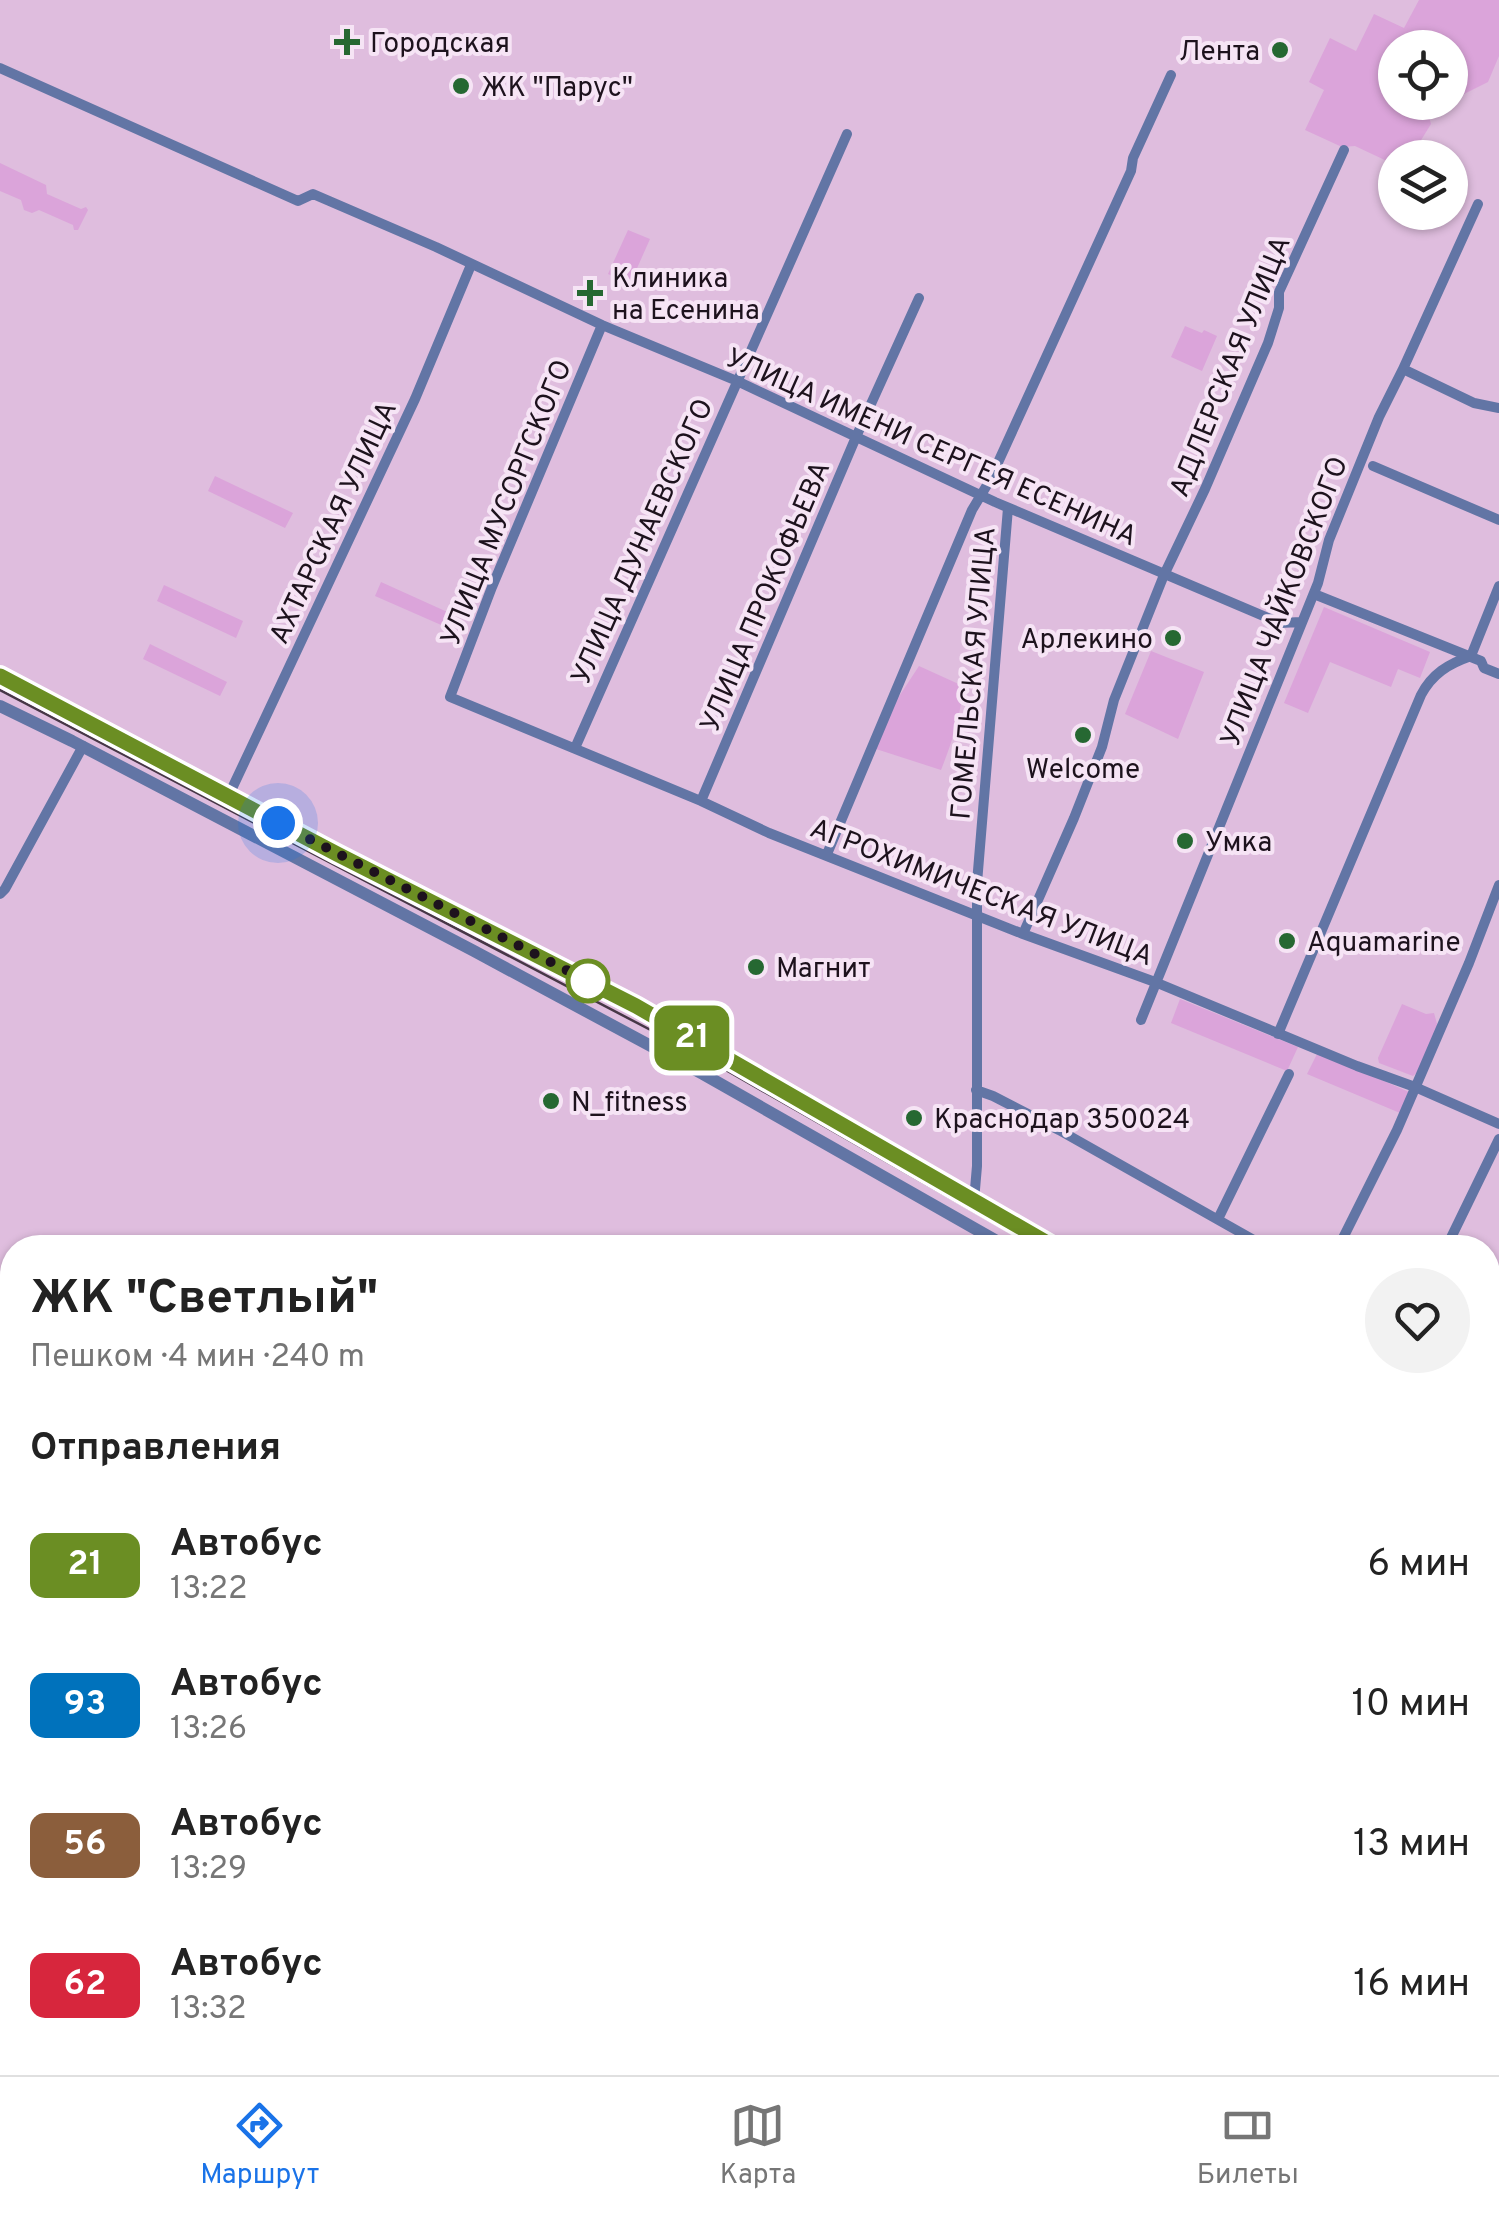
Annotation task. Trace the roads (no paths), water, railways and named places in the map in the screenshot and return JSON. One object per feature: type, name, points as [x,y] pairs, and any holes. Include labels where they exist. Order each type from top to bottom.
[{"type":"street","name":"УЛИЦА ИМЕНИ СЕРГЕЯ ЕСЕНИНА","points":[[0,68],[298,201],[313,194],[436,247],[1164,575],[1280,623],[1301,622]]},
{"type":"street","points":[[827,854],[980,495],[1019,419],[1171,75]]},
{"type":"street","name":"УЛИЦА ДУНАЕВСКОГО","points":[[574,748],[846,134]]},
{"type":"street","name":"АДЛЕРСКАЯ УЛИЦА","points":[[1023,934],[1102,747],[1114,700],[1164,575],[1268,342],[1279,292],[1344,150]]},
{"type":"street","name":"УЛИЦА ЧАЙКОВСКОГО","points":[[1141,1020],[1314,594],[1329,540],[1379,417],[1478,204]]},
{"type":"street","name":"АХТАРСКАЯ УЛИЦА","points":[[228,797],[415,400],[471,265]]},
{"type":"street","name":"УЛИЦА ПРОКОФЬЕВА","points":[[701,801],[918,298]]},
{"type":"street","name":"УЛИЦА МУСОРГСКОГО","points":[[450,697],[602,324]]},
{"type":"street","points":[[1403,370],[1474,402],[1499,408]]},
{"type":"street","points":[[1373,466],[1499,520]]},
{"type":"street","name":"ГОМЕЛЬСКАЯ УЛИЦА","points":[[974,1201],[976,914],[1008,508]]},
{"type":"street","points":[[1278,1034],[1420,696],[1437,673],[1470,656],[1499,586]]},
{"type":"street","points":[[1314,594],[1470,656],[1499,674]]},
{"type":"street","points":[[0,676],[636,1006],[1033,1235]]},
{"type":"street","name":"АГРОХИМИЧЕСКАЯ УЛИЦА","points":[[450,697],[769,833],[1155,982],[1499,1124]]},
{"type":"street","points":[[0,706],[703,1074],[986,1235]]},
{"type":"street","points":[[0,894],[86,728],[83,720]]},
{"type":"street","points":[[122,767],[120,756],[124,748],[132,745]]},
{"type":"street","points":[[1344,1235],[1397,1130],[1499,885]]},
{"type":"street","points":[[1218,1219],[1289,1074]]},
{"type":"street","points":[[976,1090],[1058,1130],[1246,1235]]},
{"type":"street","points":[[1452,1235],[1499,1139]]},
{"type":"tram line","points":[[0,690],[710,1061],[1015,1235]]},
{"type":"place","name":"Городская","points":[[347,42]]},
{"type":"place","name":"Лента","points":[[1280,50]]},
{"type":"place","name":"ЖК \"Парус\"","points":[[461,86]]},
{"type":"place","name":"Клиника на Есенина","points":[[590,293]]},
{"type":"place","name":"Арлекино","points":[[1173,638]]},
{"type":"place","name":"Welcome","points":[[1083,735]]},
{"type":"place","name":"Умка","points":[[1185,841]]},
{"type":"place","name":"Aquamarine","points":[[1287,941]]},
{"type":"place","name":"Магнит","points":[[756,967]]},
{"type":"place","name":"N_fitness","points":[[551,1101]]},
{"type":"place","name":"Краснодар 350024","points":[[914,1118]]}]
